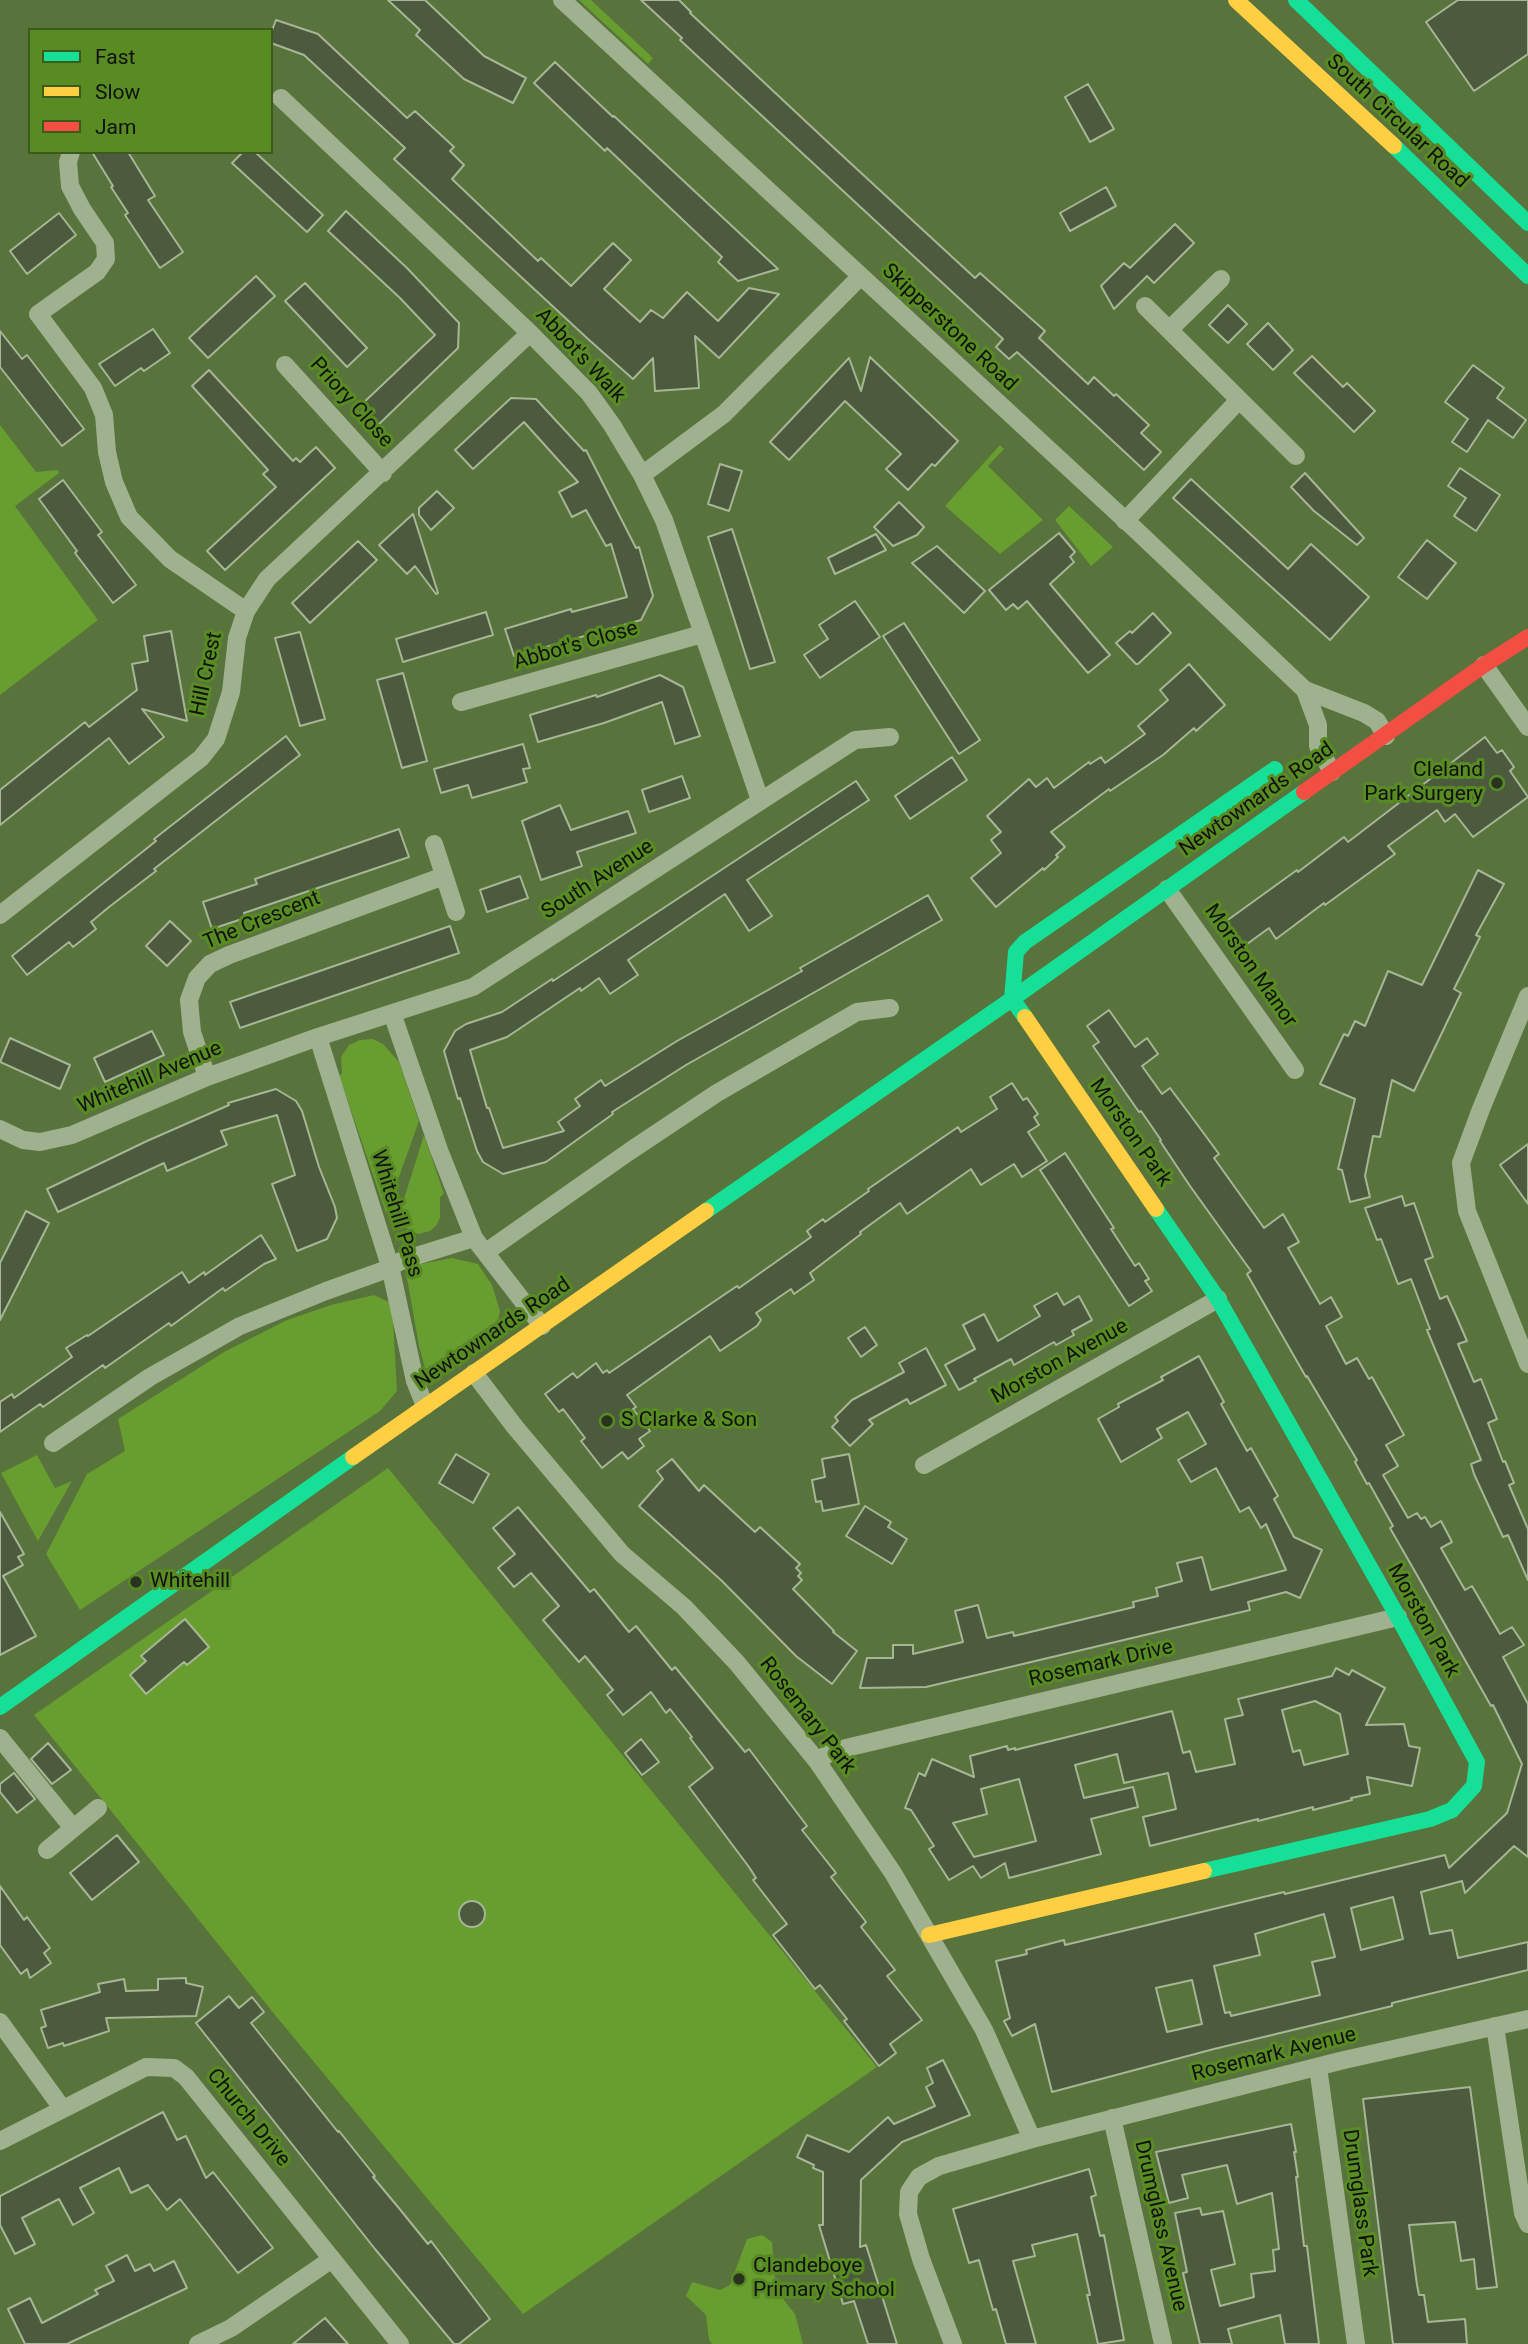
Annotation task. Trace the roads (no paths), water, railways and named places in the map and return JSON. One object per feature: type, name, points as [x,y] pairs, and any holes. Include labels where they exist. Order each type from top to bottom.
[{"type":"main road","name":"South Circular Road","points":[[1236,0],[1398,149],[1528,276]]},
{"type":"main road","name":"South Circular Road","points":[[1296,0],[1528,223]]},
{"type":"main road","name":"Newtownards Road","points":[[0,1707],[425,1406],[1012,999],[1484,665],[1528,637]]},
{"type":"main road","name":"Newtownards Road","points":[[1012,999],[1016,952],[1026,942],[1275,769]]},
{"type":"main road","name":"Morston Park","points":[[929,1935],[1430,1819],[1452,1810],[1474,1786],[1477,1762],[1218,1299],[1012,999]]},
{"type":"street","name":"Skipperstone Road","points":[[562,0],[1305,690],[1364,713],[1377,721],[1386,736]]},
{"type":"street","name":"Abbot's Walk","points":[[281,98],[530,333],[589,393],[612,425],[642,475],[664,520],[760,800]]},
{"type":"street","points":[[70,154],[68,162],[70,186],[105,243],[106,260],[97,272],[38,314],[93,388],[104,415],[107,452],[114,482],[129,517],[170,559],[246,611]]},
{"type":"street","points":[[642,475],[724,414],[860,277]]},
{"type":"street","points":[[1169,330],[1221,279]]},
{"type":"street","points":[[1145,306],[1296,456]]},
{"type":"street","name":"Hill Crest","points":[[0,915],[201,758],[216,739],[231,692],[237,638],[246,611],[267,579],[530,333]]},
{"type":"street","name":"Priory Close","points":[[285,365],[383,472]]},
{"type":"street","points":[[1125,521],[1239,400]]},
{"type":"street","name":"Abbot's Close","points":[[461,702],[702,634]]},
{"type":"street","points":[[1484,665],[1528,727]]},
{"type":"street","name":"Skipperstone Road","points":[[1305,690],[1318,724],[1318,746],[1332,772]]},
{"type":"street","name":"South Avenue","points":[[318,1037],[473,987],[855,740],[890,737]]},
{"type":"street","points":[[434,844],[456,912]]},
{"type":"street","name":"The Crescent","points":[[207,1077],[191,1032],[189,1000],[197,978],[209,964],[444,876]]},
{"type":"street","name":"Morston Manor","points":[[1167,889],[1295,1070]]},
{"type":"street","points":[[1528,996],[1461,1163],[1467,1211],[1528,1364]]},
{"type":"street","points":[[486,1252],[718,1093],[857,1012],[890,1008]]},
{"type":"street","points":[[392,1013],[439,1150],[474,1238],[542,1326]]},
{"type":"street","name":"Whitehill Avenue","points":[[2,1136],[40,1142],[72,1136],[207,1077],[318,1037]]},
{"type":"street","name":"Whitehill Pass","points":[[318,1037],[390,1266],[415,1381],[425,1406]]},
{"type":"street","points":[[52,1443],[150,1377],[240,1326],[382,1271],[403,1260],[474,1238]]},
{"type":"street","name":"Morston Avenue","points":[[924,1465],[1218,1299]]},
{"type":"street","name":"Rosemary Park","points":[[474,1373],[515,1427],[613,1544],[684,1607],[737,1663],[817,1761],[892,1873],[984,2030],[1032,2139]]},
{"type":"street","name":"Rosemark Drive","points":[[817,1761],[846,1748],[1398,1617]]},
{"type":"street","points":[[0,1738],[73,1828]]},
{"type":"street","points":[[47,1850],[98,1808]]},
{"type":"street","name":"Rosemark Avenue","points":[[953,2344],[921,2259],[908,2214],[909,2192],[919,2177],[939,2166],[1112,2118],[1528,2019]]},
{"type":"street","points":[[0,2022],[62,2108]]},
{"type":"street","points":[[1495,2026],[1523,2213],[1528,2224]]},
{"type":"street","name":"Church Drive","points":[[0,2141],[146,2067],[174,2068],[186,2077],[400,2344]]},
{"type":"street","name":"Drumglass Park","points":[[1318,2067],[1356,2344]]},
{"type":"street","name":"Drumglass Avenue","points":[[1112,2118],[1163,2344]]},
{"type":"street","points":[[198,2344],[231,2328],[332,2259]]},
{"type":"place","name":"Cleland Park Surgery","points":[[1497,783]]},
{"type":"place","name":"S Clarke & Son","points":[[607,1421]]},
{"type":"place","name":"Whitehill","points":[[136,1582]]},
{"type":"place","name":"Clandeboye Primary School","points":[[739,2279]]}]
